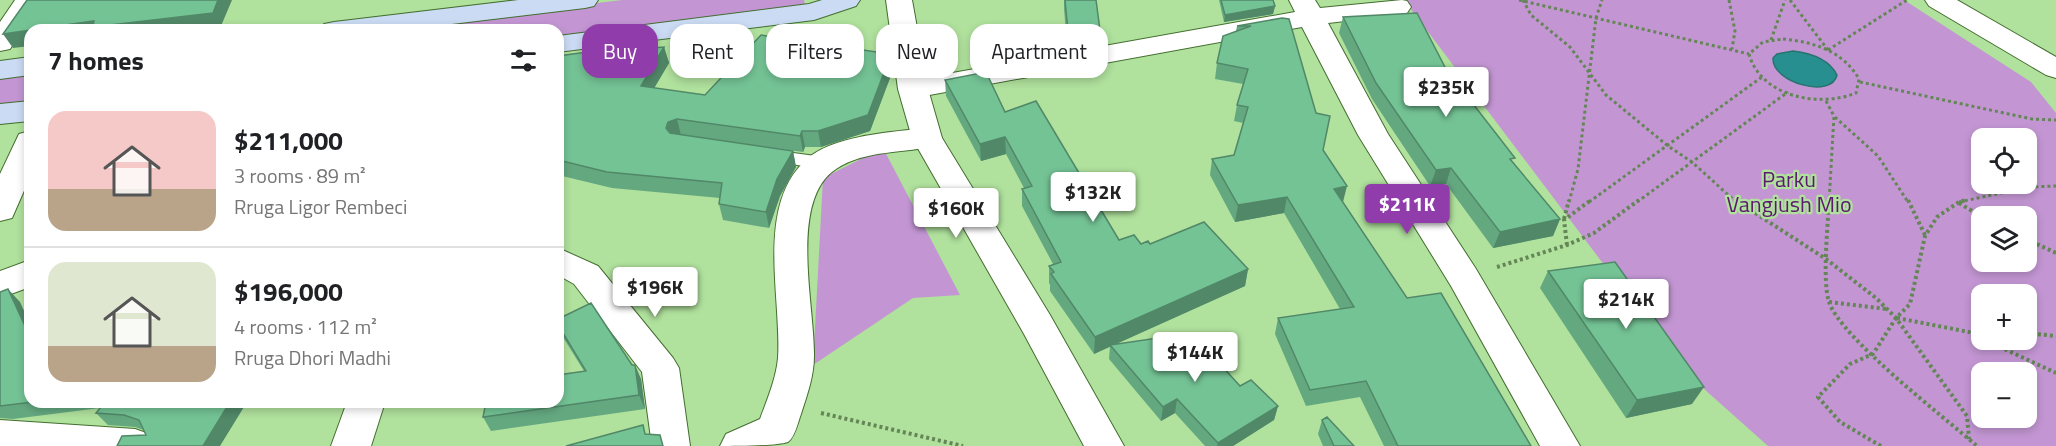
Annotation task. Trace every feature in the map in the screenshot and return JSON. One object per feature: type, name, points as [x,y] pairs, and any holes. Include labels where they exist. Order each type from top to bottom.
[{"type":"main road","points":[[564,43],[814,12],[847,0]]},
{"type":"main road","points":[[384,24],[574,1]]},
{"type":"main road","points":[[0,70],[24,67]]},
{"type":"main road","points":[[0,114],[24,112]]},
{"type":"street","points":[[0,43],[28,0]]},
{"type":"street","points":[[899,0],[913,89],[927,138],[1036,324],[1104,446]]},
{"type":"street","points":[[1938,0],[2056,69]]},
{"type":"street","points":[[913,89],[1306,9],[1398,8]]},
{"type":"street","points":[[1306,9],[1373,135],[1464,278],[1560,446]]},
{"type":"street","points":[[740,446],[777,430],[796,360],[790,249],[801,187],[823,163],[863,146],[927,138]]},
{"type":"street","points":[[0,210],[24,155]]},
{"type":"street","points":[[564,263],[586,275],[660,368],[668,445]]},
{"type":"street","points":[[351,446],[364,408]]},
{"type":"street","points":[[0,436],[135,446]]},
{"type":"lane","points":[[752,153],[823,163]]},
{"type":"path","points":[[1522,0],[1749,54]]},
{"type":"path","points":[[1522,0],[1531,15],[1570,47],[1606,95],[1668,146],[1692,162],[1743,208],[1826,259],[1887,309],[1896,318],[1967,416],[1969,439]]},
{"type":"path","points":[[1567,245],[1564,220],[1578,169],[1596,18],[1602,0]]},
{"type":"path","points":[[1729,0],[1735,31],[1732,49]]},
{"type":"path","points":[[1771,40],[1785,0]]},
{"type":"path","points":[[1790,0],[1829,51]]},
{"type":"path","points":[[1829,51],[1907,0]]},
{"type":"path","points":[[1771,40],[1792,40],[1816,46],[1829,51],[1852,67],[1860,82],[1856,93],[1852,96],[1826,101],[1788,92],[1762,77],[1752,66],[1749,54],[1758,44],[1771,40]]},
{"type":"path","points":[[1564,220],[1762,77]]},
{"type":"path","points":[[1860,82],[2032,119],[2056,120]]},
{"type":"path","points":[[1464,278],[1567,245],[1594,233],[1788,92]]},
{"type":"path","points":[[1826,101],[1834,116],[1863,139],[1889,166],[1925,236]]},
{"type":"path","points":[[1834,116],[1826,259],[1829,302],[1842,324],[1977,446]]},
{"type":"path","points":[[1881,446],[1840,422],[1818,397],[1850,364],[1873,354],[1896,318],[1910,304],[1925,236],[1938,217],[1959,202],[2029,187],[2056,186]]},
{"type":"path","points":[[1959,202],[1971,210]]},
{"type":"path","points":[[2037,244],[2056,252]]},
{"type":"path","points":[[1829,302],[1887,309]]},
{"type":"path","points":[[1896,318],[1969,332]]},
{"type":"path","points":[[2037,334],[2056,336]]},
{"type":"path","points":[[2006,350],[2056,373]]},
{"type":"path","points":[[825,412],[963,446]]},
{"type":"green space","points":[[622,0],[804,0],[806,9],[658,27],[658,24],[582,24],[582,36],[564,38],[564,24],[418,24]]},
{"type":"green space","name":"Parku Vangjush Mio","points":[[1404,0],[1904,0],[2031,82],[2056,113],[2056,446],[1768,446],[1685,372]]},
{"type":"green space","points":[[24,71],[24,106],[0,108],[0,74]]},
{"type":"green space","points":[[883,148],[960,295],[913,298],[813,365],[823,178]]},
{"type":"water","points":[[1793,51],[1806,53],[1824,61],[1834,69],[1837,75],[1833,82],[1825,86],[1814,87],[1791,81],[1782,75],[1775,67],[1773,58],[1777,54]]},
{"type":"building","points":[[27,0],[218,0],[213,13],[119,24],[94,24],[94,21],[73,24],[24,24],[24,31],[3,34]]},
{"type":"building","points":[[1065,0],[1096,0],[1099,24],[1067,24]]},
{"type":"building","points":[[1221,0],[1273,0],[1275,6],[1225,15]]},
{"type":"building","points":[[1417,13],[1446,69],[1515,158],[1510,159],[1560,219],[1500,232],[1451,168],[1436,170],[1376,83],[1343,17]]},
{"type":"building","points":[[1282,18],[1289,19],[1316,113],[1330,116],[1323,150],[1347,186],[1334,189],[1407,298],[1441,293],[1531,446],[1398,446],[1366,381],[1310,390],[1278,318],[1354,307],[1287,197],[1238,205],[1212,159],[1234,155],[1248,107],[1237,105],[1248,69],[1217,63],[1223,36],[1251,26],[1237,26]]},
{"type":"building","points":[[761,35],[766,36],[766,78],[864,78],[864,50],[876,52],[876,78],[882,78],[868,115],[818,131],[802,131],[800,136],[677,119],[668,122],[666,128],[670,133],[793,151],[777,179],[766,212],[719,204],[722,183],[607,172],[564,161],[564,55],[582,53],[582,78],[646,78],[641,86],[705,95],[721,78],[754,78],[754,42]]},
{"type":"building","points":[[658,47],[664,47],[658,57]]},
{"type":"building","points":[[970,75],[970,78],[989,78],[1005,112],[1036,101],[1119,240],[1134,235],[1141,244],[1148,241],[1150,244],[1204,222],[1248,269],[1095,337],[1051,274],[1054,272],[1049,266],[1061,262],[1022,189],[1032,186],[1005,137],[980,144],[945,80]]},
{"type":"building","points":[[1615,262],[1704,387],[1637,400],[1548,271]]},
{"type":"building","points":[[8,289],[24,324],[24,403],[0,406],[0,292]]},
{"type":"building","points":[[591,303],[632,365],[635,365],[639,395],[564,406],[564,374],[586,371],[564,335],[564,316]]},
{"type":"building","points":[[1192,333],[1240,386],[1251,380],[1278,406],[1218,443],[1177,399],[1163,407],[1110,345]]},
{"type":"building","points":[[100,408],[226,408],[203,446],[117,446],[122,436],[146,435],[139,420],[124,415],[96,413]]},
{"type":"building","points":[[485,408],[547,408],[483,417]]},
{"type":"building","points":[[1327,417],[1354,446],[1334,446],[1322,420]]},
{"type":"building","points":[[643,425],[645,434],[660,435],[663,446],[566,446]]}]
